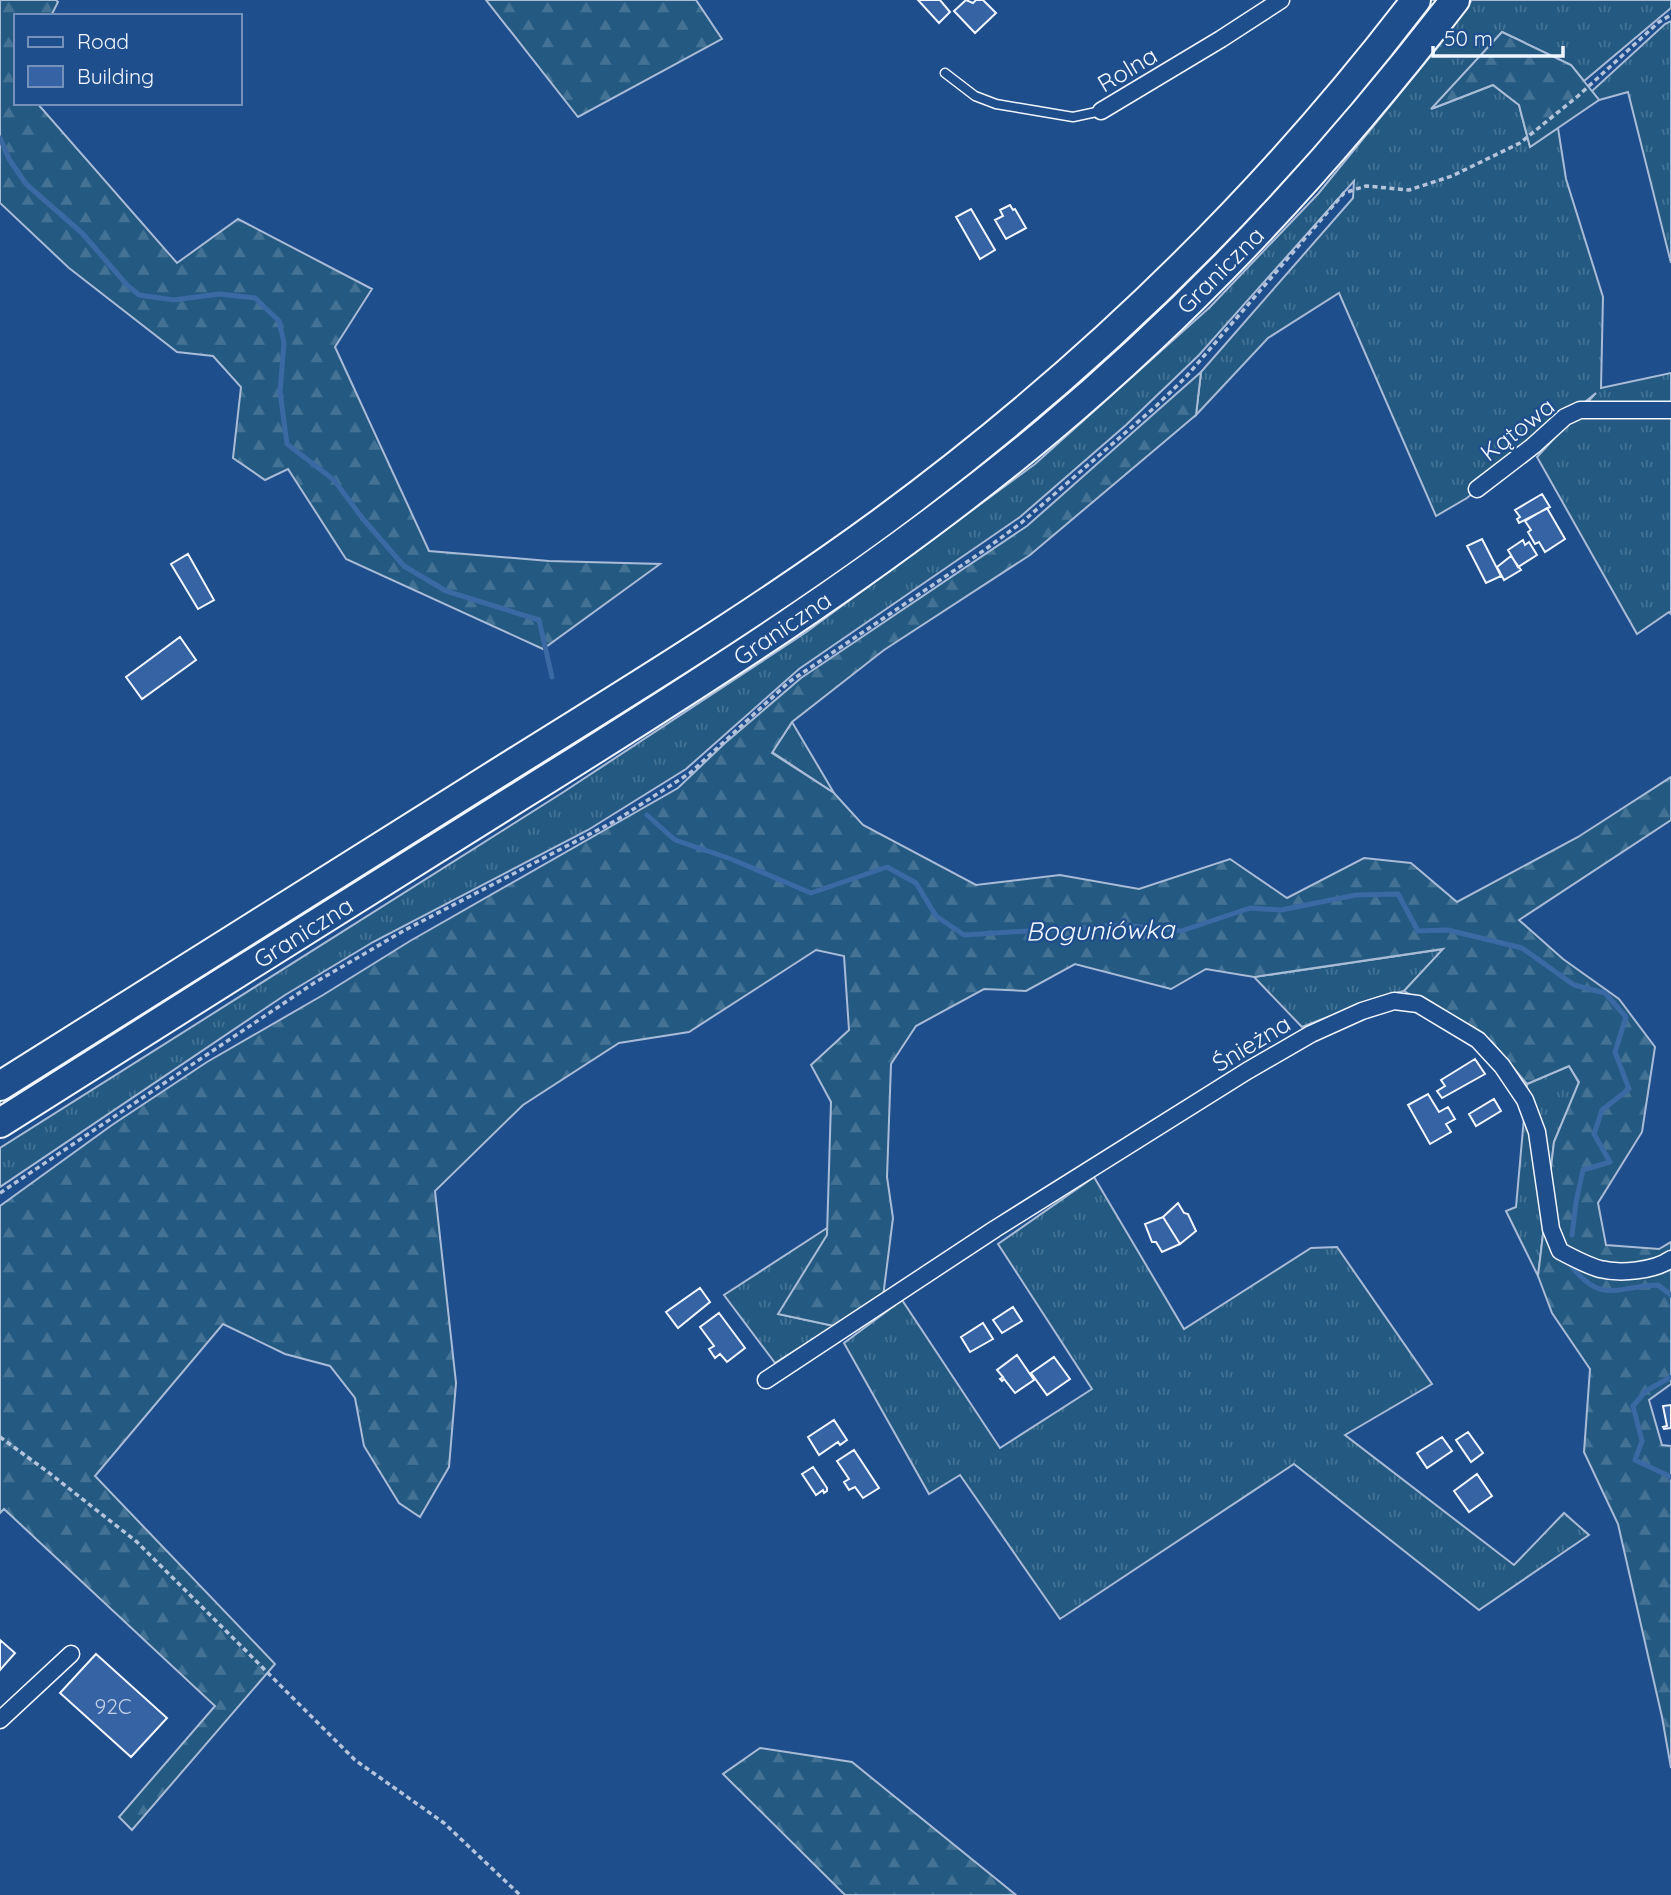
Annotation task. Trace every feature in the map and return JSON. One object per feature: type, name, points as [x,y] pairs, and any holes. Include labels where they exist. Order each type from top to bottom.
[{"type":"highway","name":"Graniczna","points":[[0,1086],[708,640],[837,554],[937,481],[1036,400],[1192,257],[1292,150],[1358,74],[1416,0]]},
{"type":"highway","name":"Graniczna","points":[[0,1123],[746,652],[870,567],[973,491],[1145,345],[1225,265],[1350,131],[1455,0]]},
{"type":"street","name":"Rolna","points":[[1101,111],[1281,0]]},
{"type":"street","name":"Kątowa","points":[[1477,489],[1533,446],[1565,417],[1580,410],[1671,410]]},
{"type":"street","name":"Śnieżna","points":[[766,1380],[984,1237],[1247,1071],[1311,1034],[1362,1011],[1394,1001],[1418,1004],[1478,1040],[1502,1066],[1525,1100],[1537,1132],[1551,1229],[1560,1251],[1602,1270],[1634,1270],[1665,1264],[1671,1259]]},
{"type":"street","points":[[0,1720],[71,1654]]},
{"type":"lane","name":"Rolna","points":[[945,74],[975,96],[996,104],[1073,117],[1101,111]]},
{"type":"path","points":[[0,1193],[314,983],[405,930],[615,821],[690,773],[789,681],[993,544],[1155,407],[1185,378],[1343,193],[1366,186],[1409,190],[1452,176],[1520,143],[1671,15]]},
{"type":"path","points":[[0,1437],[137,1542],[355,1760],[444,1823],[520,1895]]},
{"type":"green space","points":[[0,0],[56,0],[58,2],[52,14],[14,14],[14,105],[39,105],[177,263],[238,219],[372,289],[335,347],[429,551],[549,561],[660,564],[543,649],[346,559],[288,469],[265,480],[233,458],[241,387],[213,356],[177,352],[69,268],[0,203]]},
{"type":"green space","points":[[486,0],[696,0],[722,39],[578,117]]},
{"type":"green space","points":[[1429,0],[1440,0],[1336,130],[1202,272],[1088,380],[958,487],[764,626],[0,1111],[0,1098],[953,481]]},
{"type":"green space","points":[[1472,0],[1671,0],[1671,8],[1584,81],[1571,65],[1502,32],[1434,108],[1493,85],[1519,105],[1530,147],[1558,128],[1566,179],[1603,297],[1601,388],[1671,373],[1671,614],[1669,612],[1637,634],[1537,457],[1596,393],[1467,498],[1436,516],[1339,293],[1268,338],[1196,415],[1201,372],[1353,198],[1354,181],[1199,355],[1126,425],[1020,517],[799,669],[686,769],[588,830],[373,942],[285,995],[0,1187],[0,1148],[562,793],[805,633],[1035,464],[1210,307],[1318,194],[1438,47]]},
{"type":"green space","points":[[1671,21],[1671,263],[1628,92],[1599,100],[1592,91]]},
{"type":"green space","points":[[1502,32],[1571,65],[1599,100],[1530,147],[1519,105],[1493,85],[1431,109]]},
{"type":"green space","points":[[1201,372],[1196,415],[1030,555],[884,650],[792,722],[772,753],[834,793],[863,825],[976,885],[1060,875],[1139,889],[1230,859],[1287,898],[1364,858],[1411,863],[1457,902],[1578,837],[1671,777],[1671,820],[1519,920],[1563,959],[1619,999],[1655,1047],[1642,1132],[1598,1203],[1606,1245],[1659,1249],[1671,1242],[1671,1384],[1649,1400],[1662,1445],[1671,1446],[1671,1768],[1618,1524],[1584,1452],[1590,1369],[1552,1313],[1538,1276],[1554,1142],[1579,1082],[1569,1066],[1527,1084],[1492,1042],[1404,991],[1443,949],[1254,977],[1206,969],[1171,989],[1075,964],[1026,991],[984,989],[916,1026],[891,1064],[887,1177],[893,1218],[883,1297],[834,1326],[778,1314],[827,1235],[831,1102],[811,1065],[849,1030],[844,956],[816,950],[689,1032],[619,1043],[523,1105],[435,1191],[456,1383],[449,1467],[420,1517],[399,1503],[364,1446],[355,1398],[330,1366],[285,1354],[223,1324],[95,1476],[275,1664],[132,1830],[119,1817],[215,1706],[4,1509],[0,1513],[0,1206],[112,1125],[207,1062],[410,941],[678,788],[724,744],[801,678],[1027,526]]},
{"type":"green space","points":[[792,722],[834,793],[772,752]]},
{"type":"green space","points":[[1444,949],[1404,991],[1379,997],[1302,1027],[1254,977]]},
{"type":"green space","points":[[1569,1066],[1579,1083],[1554,1142],[1538,1276],[1506,1211],[1516,1207],[1527,1084]]},
{"type":"green space","points":[[1094,1177],[1184,1329],[1311,1248],[1337,1247],[1432,1384],[1345,1435],[1514,1565],[1564,1513],[1589,1535],[1479,1610],[1294,1464],[1060,1619],[960,1475],[929,1494],[844,1343],[902,1300],[1000,1448],[1092,1389],[998,1244]]},
{"type":"green space","points":[[827,1228],[827,1236],[779,1314],[834,1326],[775,1363],[724,1295]]},
{"type":"green space","points":[[760,1748],[852,1762],[1016,1895],[845,1895],[723,1774]]},
{"type":"building","points":[[918,0],[940,0],[950,12],[939,23]]},
{"type":"building","points":[[966,0],[973,3],[983,0],[996,13],[975,33],[954,11]]},
{"type":"building","points":[[1010,205],[1026,228],[1006,239],[995,220],[1003,216],[1000,210]]},
{"type":"building","points":[[971,209],[995,250],[980,259],[956,217]]},
{"type":"building","points":[[1542,494],[1550,507],[1519,523],[1517,519],[1520,517],[1515,510]]},
{"type":"building","points":[[1547,508],[1565,539],[1545,552],[1539,542],[1535,544],[1525,521]]},
{"type":"building","points":[[1482,539],[1501,576],[1486,583],[1467,546]]},
{"type":"building","points":[[1523,540],[1525,545],[1529,542],[1537,555],[1518,567],[1508,550]]},
{"type":"building","points":[[188,554],[214,600],[198,609],[171,564]]},
{"type":"building","points":[[1511,556],[1521,570],[1504,580],[1497,567]]},
{"type":"building","points":[[180,637],[196,660],[142,699],[126,677]]},
{"type":"building","points":[[1475,1059],[1485,1074],[1442,1098],[1437,1091],[1445,1086],[1441,1080]]},
{"type":"building","points":[[1428,1094],[1439,1112],[1448,1107],[1455,1119],[1446,1124],[1451,1132],[1430,1144],[1408,1105]]},
{"type":"building","points":[[1494,1099],[1501,1111],[1476,1126],[1469,1114]]},
{"type":"building","points":[[1178,1203],[1184,1213],[1188,1214],[1196,1231],[1180,1244],[1163,1217]]},
{"type":"building","points":[[1163,1217],[1180,1244],[1162,1252],[1156,1242],[1152,1242],[1145,1224]]},
{"type":"building","points":[[700,1288],[710,1302],[678,1328],[666,1312]]},
{"type":"building","points":[[1013,1307],[1022,1321],[1002,1333],[993,1320]]},
{"type":"building","points":[[719,1313],[745,1348],[727,1362],[720,1354],[715,1358],[709,1349],[714,1346],[700,1327]]},
{"type":"building","points":[[983,1323],[993,1339],[970,1352],[961,1337]]},
{"type":"building","points":[[1017,1355],[1034,1380],[1015,1393],[1004,1379],[1000,1379],[1003,1377],[997,1370]]},
{"type":"building","points":[[1054,1357],[1070,1379],[1047,1395],[1031,1373]]},
{"type":"building","points":[[1671,1405],[1671,1428],[1664,1429],[1663,1427],[1667,1426],[1663,1406]]},
{"type":"building","points":[[834,1420],[847,1440],[840,1445],[838,1442],[819,1455],[808,1437]]},
{"type":"building","points":[[1468,1432],[1483,1453],[1471,1462],[1456,1440]]},
{"type":"building","points":[[1442,1437],[1452,1451],[1427,1468],[1417,1453]]},
{"type":"building","points":[[854,1450],[879,1488],[863,1498],[855,1487],[849,1490],[844,1482],[849,1479],[837,1461]]},
{"type":"building","points":[[813,1467],[827,1488],[824,1493],[823,1490],[816,1495],[802,1474]]},
{"type":"building","points":[[1477,1474],[1492,1496],[1469,1512],[1454,1491]]},
{"type":"building","points":[[0,1640],[15,1653],[0,1670]]},
{"type":"building","points":[[96,1654],[167,1718],[131,1757],[60,1693]]},
{"type":"waterway","name":"Boguniówka","points":[[0,138],[9,159],[26,184],[82,233],[139,295],[174,300],[219,294],[255,298],[279,321],[284,343],[280,392],[287,444],[334,480],[363,519],[404,566],[446,591],[539,620],[552,677]]},
{"type":"waterway","name":"Boguniówka","points":[[647,815],[675,840],[731,859],[811,893],[887,867],[916,883],[936,916],[964,935],[1123,925],[1181,931],[1250,908],[1281,910],[1356,895],[1398,894],[1418,931],[1448,930],[1522,948],[1574,985],[1605,993],[1626,1017],[1615,1052],[1629,1089],[1602,1110],[1594,1134],[1610,1162],[1583,1170],[1572,1235]]},
{"type":"waterway","name":"Boguniówka","points":[[1572,1267],[1583,1279],[1602,1290],[1658,1285],[1671,1295]]},
{"type":"waterway","name":"Boguniówka","points":[[1671,1377],[1646,1391],[1633,1406],[1642,1441],[1635,1460],[1671,1477]]}]
